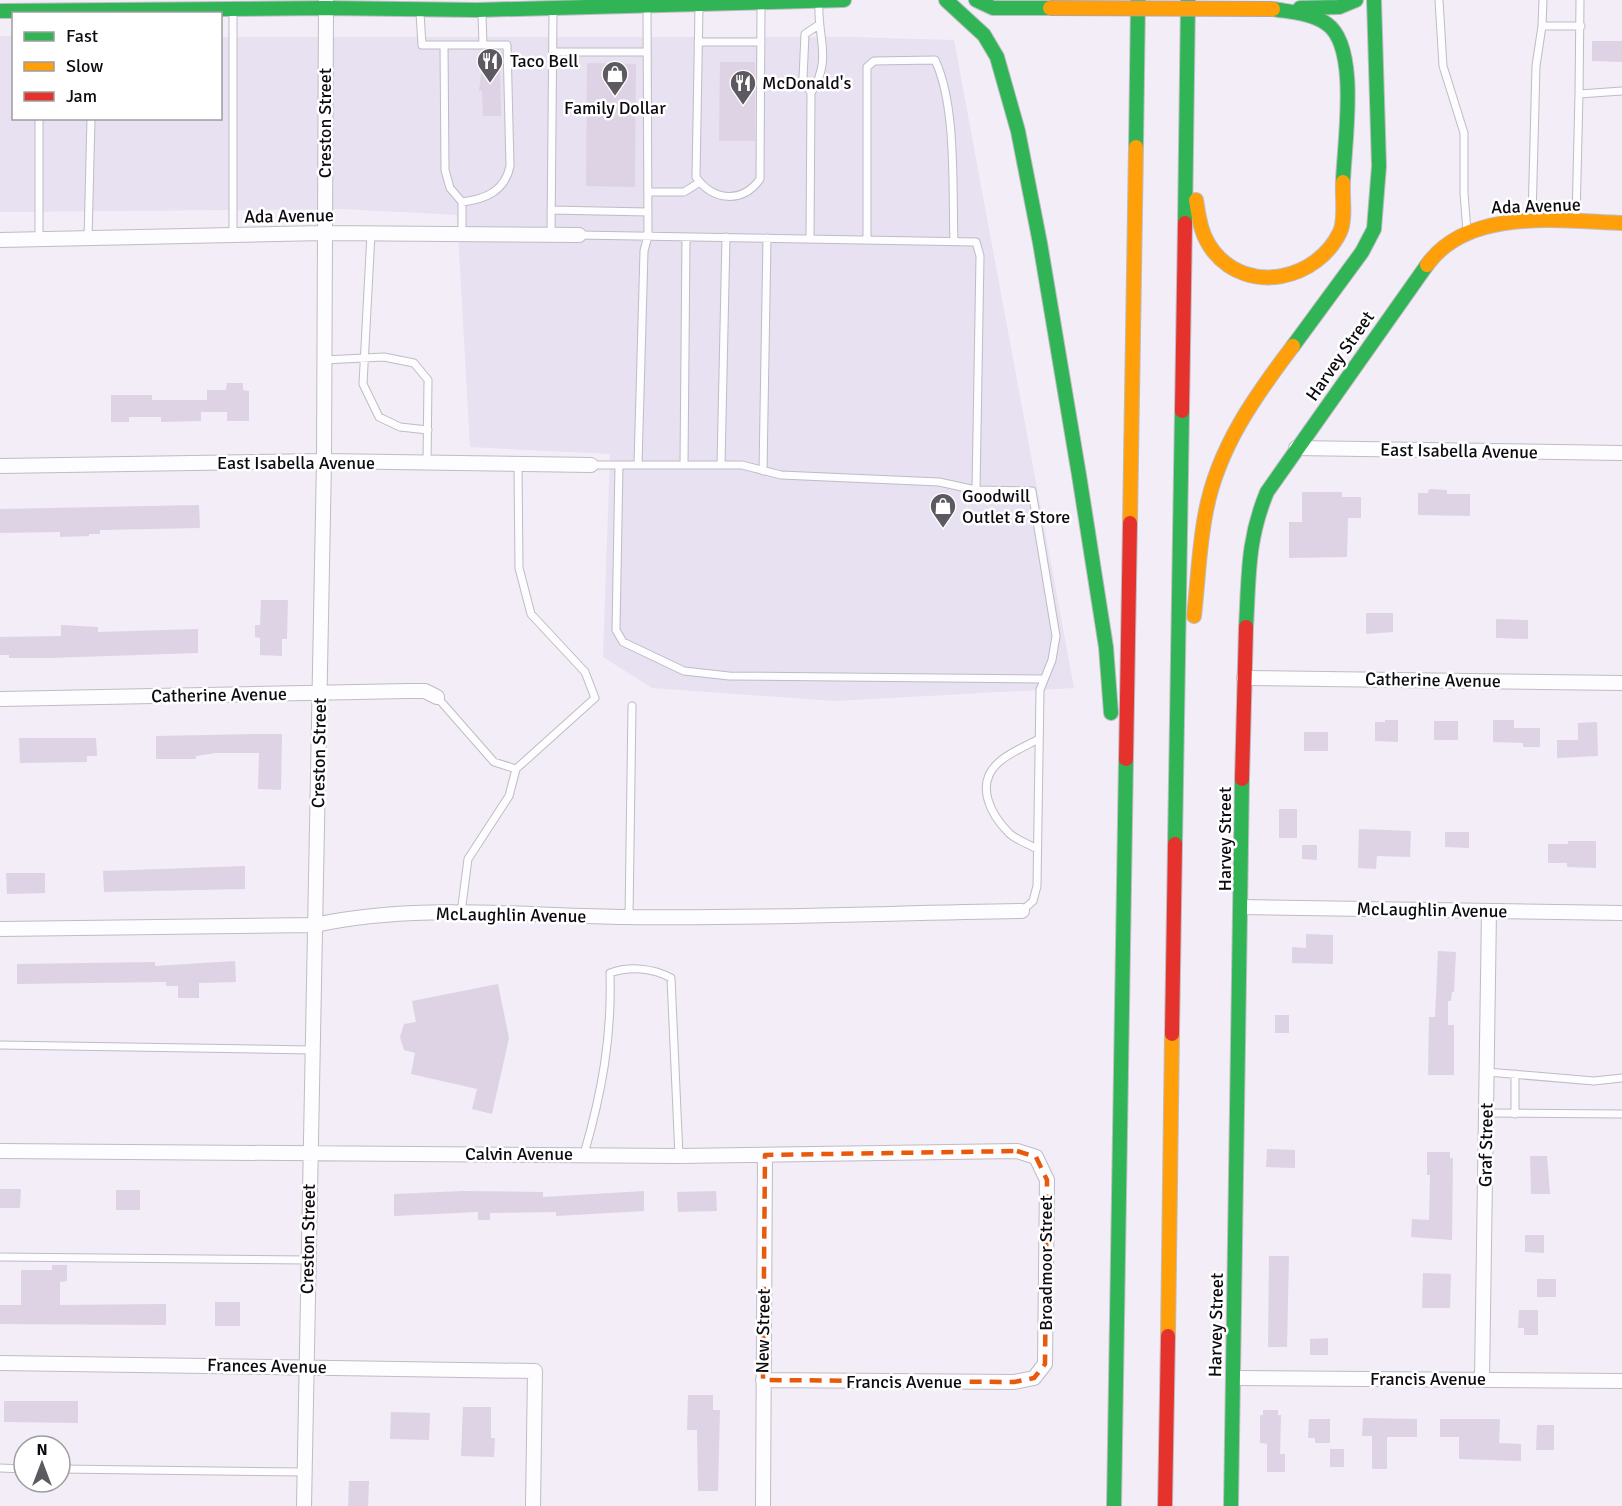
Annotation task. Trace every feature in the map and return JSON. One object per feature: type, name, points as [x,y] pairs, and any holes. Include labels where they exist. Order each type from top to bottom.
[{"type":"main road","points":[[5,7],[38,12],[95,12],[233,9],[269,4],[479,6],[844,0]]},
{"type":"main road","points":[[946,0],[984,35],[997,57],[1018,131],[1040,243],[1106,647],[1123,872]]},
{"type":"main road","points":[[976,0],[993,8],[1273,9],[1339,7],[1356,0]]},
{"type":"main road","points":[[1114,1506],[1138,0]]},
{"type":"main road","points":[[1165,1506],[1188,0]]},
{"type":"main road","points":[[1174,873],[1187,788],[1193,631],[1206,510],[1226,447],[1258,392],[1343,279],[1374,229],[1379,166],[1374,0]]},
{"type":"main road","points":[[1187,49],[1197,115],[1196,213],[1201,231],[1210,248],[1221,261],[1253,276],[1289,276],[1309,267],[1335,243],[1343,220],[1347,68],[1345,50],[1340,34],[1332,25],[1317,18],[1273,9]]},
{"type":"main road","name":"Ada Avenue","points":[[1454,238],[1467,231],[1489,225],[1532,221],[1622,223]]},
{"type":"main road","name":"Harvey Street","points":[[1231,1506],[1244,678],[1247,568],[1255,521],[1267,492],[1296,448],[1419,273],[1437,251],[1454,238]]},
{"type":"street","name":"Creston Street","points":[[304,1506],[311,1050],[321,694],[326,4]]},
{"type":"street","name":"Ada Avenue","points":[[0,240],[324,233],[579,235]]},
{"type":"street","name":"East Isabella Avenue","points":[[1296,448],[1622,453]]},
{"type":"street","name":"East Isabella Avenue","points":[[0,466],[324,461],[591,465]]},
{"type":"street","name":"Catherine Avenue","points":[[1244,678],[1622,683]]},
{"type":"street","name":"Catherine Avenue","points":[[0,699],[425,691],[437,698]]},
{"type":"street","name":"McLaughlin Avenue","points":[[1242,907],[1622,913]]},
{"type":"street","name":"McLaughlin Avenue","points":[[0,929],[315,925],[350,917],[462,913],[629,917],[1022,911]]},
{"type":"street","name":"Graf Street","points":[[1482,1379],[1489,911]]},
{"type":"street","name":"Calvin Avenue","points":[[0,1151],[679,1156],[1017,1151],[1036,1157]]},
{"type":"street","name":"New Street","points":[[763,1506],[765,1155]]},
{"type":"street","name":"Broadmoor Street","points":[[1036,1157],[1047,1180],[1045,1364],[1041,1369]]},
{"type":"street","name":"Frances Avenue","points":[[0,1363],[535,1371],[533,1506]]},
{"type":"street","name":"Francis Avenue","points":[[763,1380],[1014,1382],[1034,1378],[1041,1369]]},
{"type":"street","name":"Francis Avenue","points":[[1233,1378],[1622,1381]]},
{"type":"lane","points":[[1439,0],[1443,66],[1464,133],[1464,193],[1467,231]]},
{"type":"lane","points":[[1532,221],[1536,66],[1543,0]]},
{"type":"lane","points":[[1576,222],[1580,0]]},
{"type":"lane","points":[[811,93],[821,77],[823,34],[817,26],[816,1]]},
{"type":"lane","points":[[704,3],[698,42],[696,177],[723,197],[736,197],[747,193],[760,179],[762,2]]},
{"type":"lane","points":[[551,235],[553,4]]},
{"type":"lane","points":[[638,465],[644,251],[648,236],[647,52],[654,4]]},
{"type":"lane","points":[[420,5],[422,45],[507,45],[510,166],[507,179],[499,189],[481,200],[462,202]]},
{"type":"lane","points":[[479,6],[483,45]]},
{"type":"lane","points":[[233,9],[233,236]]},
{"type":"lane","points":[[810,239],[811,93],[803,78],[805,34],[817,26]]},
{"type":"lane","points":[[1542,26],[1581,26]]},
{"type":"lane","points":[[698,42],[761,42]]},
{"type":"lane","points":[[444,45],[445,170],[450,188],[462,202],[462,234]]},
{"type":"lane","points":[[553,52],[647,52]]},
{"type":"lane","points":[[867,240],[867,67],[874,61],[935,60],[947,100],[954,241]]},
{"type":"lane","points":[[1579,94],[1622,91]]},
{"type":"lane","points":[[39,120],[39,240]]},
{"type":"lane","points":[[88,239],[91,120]]},
{"type":"lane","points":[[648,192],[684,192],[700,182]]},
{"type":"lane","points":[[551,210],[648,212]]},
{"type":"lane","points":[[371,234],[363,384],[369,402],[380,417],[400,427],[428,430]]},
{"type":"lane","points":[[579,235],[976,242],[980,256],[976,490]]},
{"type":"lane","points":[[684,465],[686,237]]},
{"type":"lane","points":[[721,465],[726,237]]},
{"type":"lane","points":[[763,471],[767,238]]},
{"type":"lane","points":[[324,360],[384,357],[414,363],[428,380],[427,463]]},
{"type":"lane","points":[[462,913],[468,859],[509,796],[516,769],[595,698],[585,672],[531,614],[519,568],[518,465]]},
{"type":"lane","points":[[591,465],[742,465],[781,475],[939,482],[976,490],[1032,491],[1056,636],[1052,660],[1040,690],[1037,886],[1033,901],[1022,911]]},
{"type":"lane","points":[[619,465],[616,630],[623,642],[684,671],[729,676],[1044,680]]},
{"type":"lane","points":[[437,698],[494,762],[516,769]]},
{"type":"lane","points":[[629,917],[632,706]]},
{"type":"lane","points":[[1037,849],[1009,834],[987,801],[986,785],[990,772],[999,762],[1039,740]]},
{"type":"lane","points":[[584,1154],[601,1098],[611,1017],[610,973],[622,969],[641,969],[661,972],[671,978],[679,1156]]},
{"type":"lane","points":[[0,1045],[311,1050]]},
{"type":"lane","points":[[1487,1072],[1594,1081],[1622,1078]]},
{"type":"lane","points":[[1515,1074],[1515,1114]]},
{"type":"lane","points":[[1486,1113],[1622,1114]]},
{"type":"lane","points":[[0,1257],[307,1260]]},
{"type":"lane","points":[[72,1469],[304,1472]]},
{"type":"highlighted area","points":[[1017,1151],[1036,1157],[1047,1180],[1045,1364],[1034,1378],[1014,1382],[763,1380],[765,1155]]},
{"type":"shaded area","points":[[0,36],[12,36],[12,120],[222,120],[222,37],[847,37],[954,40],[1074,688],[836,701],[652,688],[603,657],[610,454],[470,447],[457,215],[343,209],[0,212]]},
{"type":"building","points":[[1592,41],[1622,41],[1622,62],[1592,61]]},
{"type":"building","points":[[720,62],[755,62],[755,141],[719,141]]},
{"type":"building","points":[[587,63],[636,64],[635,187],[586,186]]},
{"type":"building","name":"Taco Bell","points":[[482,65],[500,65],[501,116],[483,116],[482,91],[479,91]]},
{"type":"building","points":[[227,383],[243,383],[243,390],[249,391],[249,421],[227,421],[227,412],[201,412],[201,421],[161,422],[161,417],[129,417],[129,422],[111,422],[111,395],[152,395],[152,400],[207,400],[207,390],[226,390]]},
{"type":"building","points":[[1429,489],[1447,490],[1447,494],[1470,494],[1470,516],[1418,515],[1418,493],[1428,493]]},
{"type":"building","points":[[1302,492],[1342,492],[1342,497],[1361,497],[1361,518],[1348,518],[1347,557],[1289,558],[1289,522],[1302,522]]},
{"type":"building","points":[[199,505],[200,528],[100,530],[100,534],[89,534],[89,536],[60,537],[60,532],[0,533],[0,509]]},
{"type":"building","points":[[261,600],[288,600],[287,639],[282,639],[282,656],[260,655],[260,638],[255,637],[255,625],[260,625]]},
{"type":"building","points":[[1366,613],[1393,613],[1393,632],[1366,634]]},
{"type":"building","points":[[1496,619],[1528,620],[1528,639],[1496,638]]},
{"type":"building","points":[[61,625],[98,627],[98,632],[198,629],[198,653],[49,658],[9,658],[9,655],[0,655],[0,637],[61,636]]},
{"type":"building","points":[[1385,720],[1398,720],[1398,742],[1375,741],[1375,722],[1385,722]]},
{"type":"building","points":[[1493,720],[1514,720],[1514,728],[1540,728],[1540,747],[1523,747],[1523,743],[1493,742]]},
{"type":"building","points":[[1434,721],[1458,721],[1458,740],[1434,740]]},
{"type":"building","points":[[1597,722],[1598,756],[1557,758],[1557,740],[1578,740],[1578,723]]},
{"type":"building","points":[[1304,732],[1328,732],[1328,751],[1304,751]]},
{"type":"building","points":[[282,734],[281,790],[258,789],[259,753],[216,753],[196,756],[196,759],[156,759],[156,736]]},
{"type":"building","points":[[19,738],[96,738],[97,756],[87,756],[87,762],[20,763]]},
{"type":"building","points":[[1279,809],[1297,809],[1297,838],[1279,838]]},
{"type":"building","points":[[1359,829],[1411,831],[1410,857],[1377,856],[1376,869],[1358,868]]},
{"type":"building","points":[[1445,832],[1469,832],[1469,848],[1445,847]]},
{"type":"building","points":[[1568,841],[1596,841],[1596,868],[1567,867],[1567,863],[1548,863],[1548,844],[1568,844]]},
{"type":"building","points":[[1302,845],[1317,845],[1317,860],[1302,859]]},
{"type":"building","points":[[245,866],[245,889],[104,892],[103,871]]},
{"type":"building","points":[[6,873],[45,873],[45,893],[7,894]]},
{"type":"building","points":[[1306,934],[1333,935],[1333,964],[1292,963],[1292,947],[1306,948]]},
{"type":"building","points":[[1438,951],[1456,952],[1454,992],[1452,992],[1451,1001],[1448,1001],[1448,1025],[1454,1025],[1454,1075],[1428,1075],[1429,1017],[1435,1017]]},
{"type":"building","points":[[235,961],[236,982],[199,983],[199,998],[178,998],[178,986],[166,986],[166,982],[17,984],[17,964],[155,962],[155,966]]},
{"type":"building","points":[[498,984],[509,1038],[492,1114],[472,1109],[477,1089],[411,1074],[415,1053],[404,1050],[400,1037],[404,1024],[416,1022],[412,1001]]},
{"type":"building","points":[[1275,1015],[1289,1015],[1289,1033],[1275,1033]]},
{"type":"building","points":[[1267,1149],[1295,1150],[1295,1168],[1266,1167]]},
{"type":"building","points":[[1427,1152],[1450,1152],[1450,1158],[1453,1158],[1452,1240],[1411,1237],[1412,1219],[1429,1220],[1430,1175],[1427,1175]]},
{"type":"building","points":[[1530,1156],[1547,1156],[1550,1194],[1531,1194]]},
{"type":"building","points":[[0,1189],[21,1189],[20,1208],[0,1208]]},
{"type":"building","points":[[116,1190],[140,1190],[140,1210],[116,1210]]},
{"type":"building","points":[[463,1191],[543,1192],[543,1197],[644,1191],[644,1211],[556,1216],[556,1212],[490,1213],[490,1220],[478,1220],[478,1212],[394,1216],[394,1194]]},
{"type":"building","points":[[716,1191],[717,1211],[678,1212],[677,1192]]},
{"type":"building","points":[[1525,1235],[1544,1235],[1544,1253],[1525,1252]]},
{"type":"building","points":[[1269,1256],[1289,1256],[1287,1347],[1268,1347]]},
{"type":"building","points":[[52,1265],[67,1265],[67,1281],[60,1282],[60,1305],[166,1304],[166,1325],[0,1324],[0,1305],[21,1305],[21,1270],[52,1270]]},
{"type":"building","points":[[1423,1273],[1451,1274],[1450,1308],[1422,1308]]},
{"type":"building","points":[[1537,1279],[1556,1279],[1556,1297],[1537,1297]]},
{"type":"building","points":[[215,1302],[240,1302],[240,1326],[215,1326]]},
{"type":"building","points":[[1519,1310],[1538,1310],[1538,1335],[1524,1335],[1524,1328],[1518,1328]]},
{"type":"building","points":[[1328,1338],[1328,1355],[1310,1355],[1310,1339]]},
{"type":"building","points":[[688,1395],[713,1395],[713,1410],[720,1410],[718,1491],[698,1491],[697,1430],[687,1430]]},
{"type":"building","points":[[4,1401],[78,1401],[78,1423],[4,1422]]},
{"type":"building","points":[[463,1407],[491,1407],[491,1438],[495,1438],[494,1457],[461,1456]]},
{"type":"building","points":[[1263,1410],[1278,1410],[1278,1415],[1281,1415],[1280,1454],[1285,1454],[1285,1472],[1267,1472],[1267,1444],[1260,1443],[1260,1415],[1263,1415]]},
{"type":"building","points":[[391,1412],[430,1413],[429,1440],[390,1439]]},
{"type":"building","points":[[1363,1418],[1417,1419],[1417,1437],[1387,1437],[1387,1469],[1372,1469],[1372,1436],[1362,1436]]},
{"type":"building","points":[[1309,1419],[1330,1419],[1330,1443],[1315,1443],[1315,1438],[1308,1438]]},
{"type":"building","points":[[1440,1419],[1500,1419],[1499,1443],[1521,1444],[1521,1461],[1459,1459],[1459,1437],[1440,1437]]},
{"type":"building","points":[[1537,1425],[1554,1425],[1554,1450],[1536,1450]]},
{"type":"building","points":[[1330,1449],[1344,1449],[1344,1467],[1330,1467]]},
{"type":"building","points":[[349,1481],[369,1481],[368,1506],[348,1506]]},
{"type":"traffic: fast","points":[[0,11],[326,8],[477,10],[844,0]]},
{"type":"traffic: fast","points":[[946,0],[984,35],[997,57],[1018,131],[1040,243],[1079,475],[1106,647],[1111,713]]},
{"type":"traffic: fast","points":[[976,0],[993,8],[1050,8]]},
{"type":"traffic: fast","points":[[1136,147],[1138,0]]},
{"type":"traffic: fast","points":[[1185,223],[1188,0]]},
{"type":"traffic: fast","points":[[1300,8],[1339,7],[1356,0]]},
{"type":"traffic: fast","points":[[1293,346],[1362,252],[1374,229],[1379,166],[1374,0]]},
{"type":"traffic: fast","points":[[1273,9],[1321,20],[1337,36],[1344,53],[1348,98],[1343,182]]},
{"type":"traffic: fast","points":[[1246,627],[1252,542],[1260,509],[1267,492],[1427,265]]},
{"type":"traffic: fast","points":[[1175,844],[1182,411]]},
{"type":"traffic: fast","points":[[1114,1506],[1126,759]]},
{"type":"traffic: fast","points":[[1231,1506],[1242,779]]},
{"type":"traffic: slow","points":[[1050,8],[1273,9]]},
{"type":"traffic: slow","points":[[1130,523],[1136,147]]},
{"type":"traffic: slow","points":[[1196,200],[1201,227],[1214,252],[1229,265],[1245,274],[1263,277],[1282,276],[1299,271],[1316,261],[1340,232],[1343,214],[1343,182]]},
{"type":"traffic: slow","points":[[1427,265],[1445,246],[1466,234],[1490,226],[1544,220],[1622,223]]},
{"type":"traffic: slow","points":[[1194,616],[1206,511],[1219,466],[1252,404],[1293,346]]},
{"type":"traffic: slow","points":[[1168,1336],[1172,1034]]},
{"type":"traffic: jam","points":[[1182,411],[1185,223]]},
{"type":"traffic: jam","points":[[1126,759],[1130,523]]},
{"type":"traffic: jam","points":[[1242,779],[1246,627]]},
{"type":"traffic: jam","points":[[1172,1034],[1175,844]]},
{"type":"traffic: jam","points":[[1165,1506],[1168,1336]]},
{"type":"place","name":"Taco Bell","points":[[490,84]]},
{"type":"place","name":"Family Dollar","points":[[615,97]]},
{"type":"place","name":"McDonald's","points":[[743,106]]},
{"type":"place","name":"Goodwill Outlet & Store","points":[[943,529]]}]
